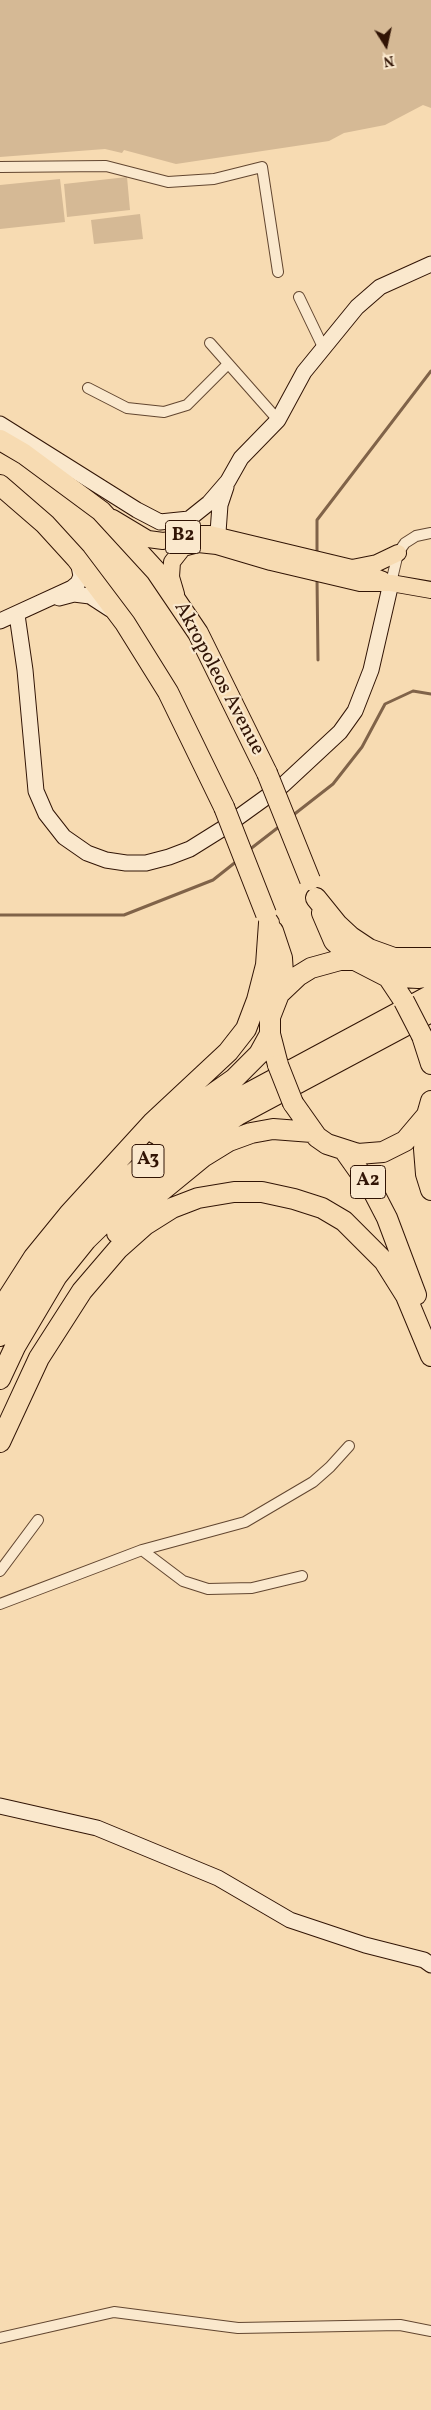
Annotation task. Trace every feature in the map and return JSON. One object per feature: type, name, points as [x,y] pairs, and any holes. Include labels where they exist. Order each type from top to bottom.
[{"type":"highway","name":"Akropoleos Avenue","points":[[0,440],[24,454],[101,511],[146,560],[181,607],[198,633],[267,773],[313,889]]},
{"type":"highway","points":[[0,485],[45,524],[76,558],[126,623],[168,692],[224,807],[282,958],[283,974],[279,994],[270,1017],[270,1034],[278,1065],[293,1103],[312,1132],[327,1144],[358,1154],[389,1149],[405,1141],[429,1108]]},
{"type":"highway","points":[[313,889],[337,924],[351,937],[369,949],[394,958],[431,958]]},
{"type":"highway","name":"B2","points":[[313,889],[334,941],[355,960]]},
{"type":"highway","points":[[0,1310],[34,1257],[69,1214],[153,1122],[228,1052],[246,1029],[257,1000],[266,965],[268,919]]},
{"type":"highway","points":[[279,994],[298,976],[311,968],[340,960],[355,960],[400,978],[431,976]]},
{"type":"highway","points":[[376,968],[388,977],[404,1001],[422,1036],[431,1064]]},
{"type":"highway","name":"A3","points":[[0,1336],[46,1268],[76,1232],[117,1187],[161,1150],[230,1103],[431,995]]},
{"type":"highway","name":"A3","points":[[0,1379],[15,1347],[57,1276],[86,1240],[170,1161],[238,1115],[431,1012]]},
{"type":"highway","points":[[108,1172],[183,1114],[234,1079],[259,1054],[270,1034]]},
{"type":"highway","points":[[429,1108],[424,1149],[426,1174],[431,1190]]},
{"type":"highway","points":[[0,1415],[30,1352],[72,1289],[110,1239],[148,1202],[203,1157],[229,1141],[251,1133],[273,1129],[312,1132]]},
{"type":"highway","name":"A2","points":[[344,1150],[373,1191],[387,1218],[431,1332]]},
{"type":"highway","points":[[0,1442],[39,1358],[82,1292],[118,1249],[145,1225],[172,1208],[198,1198],[234,1192],[262,1192],[322,1208],[344,1221],[384,1261],[406,1296],[431,1356]]},
{"type":"main road","points":[[218,541],[220,505],[228,481],[241,458],[278,420],[304,372],[323,347],[357,307],[380,287],[431,264]]},
{"type":"main road","points":[[0,424],[137,510],[160,522],[189,519],[209,503],[228,481]]},
{"type":"main road","name":"B2","points":[[101,511],[140,536],[156,541],[199,534],[218,541],[317,566],[360,582],[391,583],[431,590]]},
{"type":"main road","name":"B2","points":[[181,607],[170,577],[174,558],[183,548],[218,541]]},
{"type":"main road","points":[[352,568],[376,563],[398,553]]},
{"type":"main road","points":[[0,621],[78,583],[81,570],[76,558]]},
{"type":"main road","name":"B2","points":[[317,566],[352,568],[391,583]]},
{"type":"main road","points":[[17,614],[25,670],[33,771],[36,791],[46,814],[64,837],[87,853],[106,860],[146,863],[190,849],[222,829],[283,785],[340,732],[355,711],[371,670],[391,583]]},
{"type":"main road","points":[[36,605],[74,594],[90,596],[104,604],[126,623]]},
{"type":"main road","points":[[0,1806],[104,1831],[218,1878],[290,1920],[365,1945],[424,1960],[431,1965]]},
{"type":"street","points":[[0,167],[106,166],[168,182],[214,179],[262,167],[278,272]]},
{"type":"street","points":[[299,297],[323,347]]},
{"type":"street","points":[[210,343],[278,420]]},
{"type":"street","points":[[88,388],[127,408],[164,412],[187,405],[228,364]]},
{"type":"street","points":[[391,583],[398,553],[405,543],[416,536],[431,533]]},
{"type":"street","points":[[0,1604],[142,1550],[246,1522],[313,1482],[330,1467],[348,1446]]},
{"type":"street","points":[[0,1571],[38,1520]]},
{"type":"street","points":[[142,1550],[183,1581],[208,1589],[252,1588],[302,1576]]},
{"type":"street","points":[[0,2338],[114,2312],[238,2328],[400,2325],[431,2331]]},
{"type":"shaded area","points":[[0,0],[431,0],[431,108],[423,105],[385,125],[344,133],[329,141],[176,164],[124,150],[122,153],[105,149],[0,157]]},
{"type":"shaded area","points":[[127,177],[130,210],[67,217],[64,184]]},
{"type":"shaded area","points":[[60,179],[65,222],[0,229],[0,185]]},
{"type":"shaded area","points":[[140,214],[143,239],[94,244],[91,220]]},
{"type":"waterway","points":[[317,554],[317,520],[431,371]]},
{"type":"waterway","points":[[317,578],[318,660]]},
{"type":"waterway","points":[[292,816],[333,784],[362,747],[385,704],[413,691],[431,694]]},
{"type":"waterway","points":[[249,850],[280,826]]},
{"type":"waterway","points":[[0,915],[124,915],[213,880],[237,861]]}]
